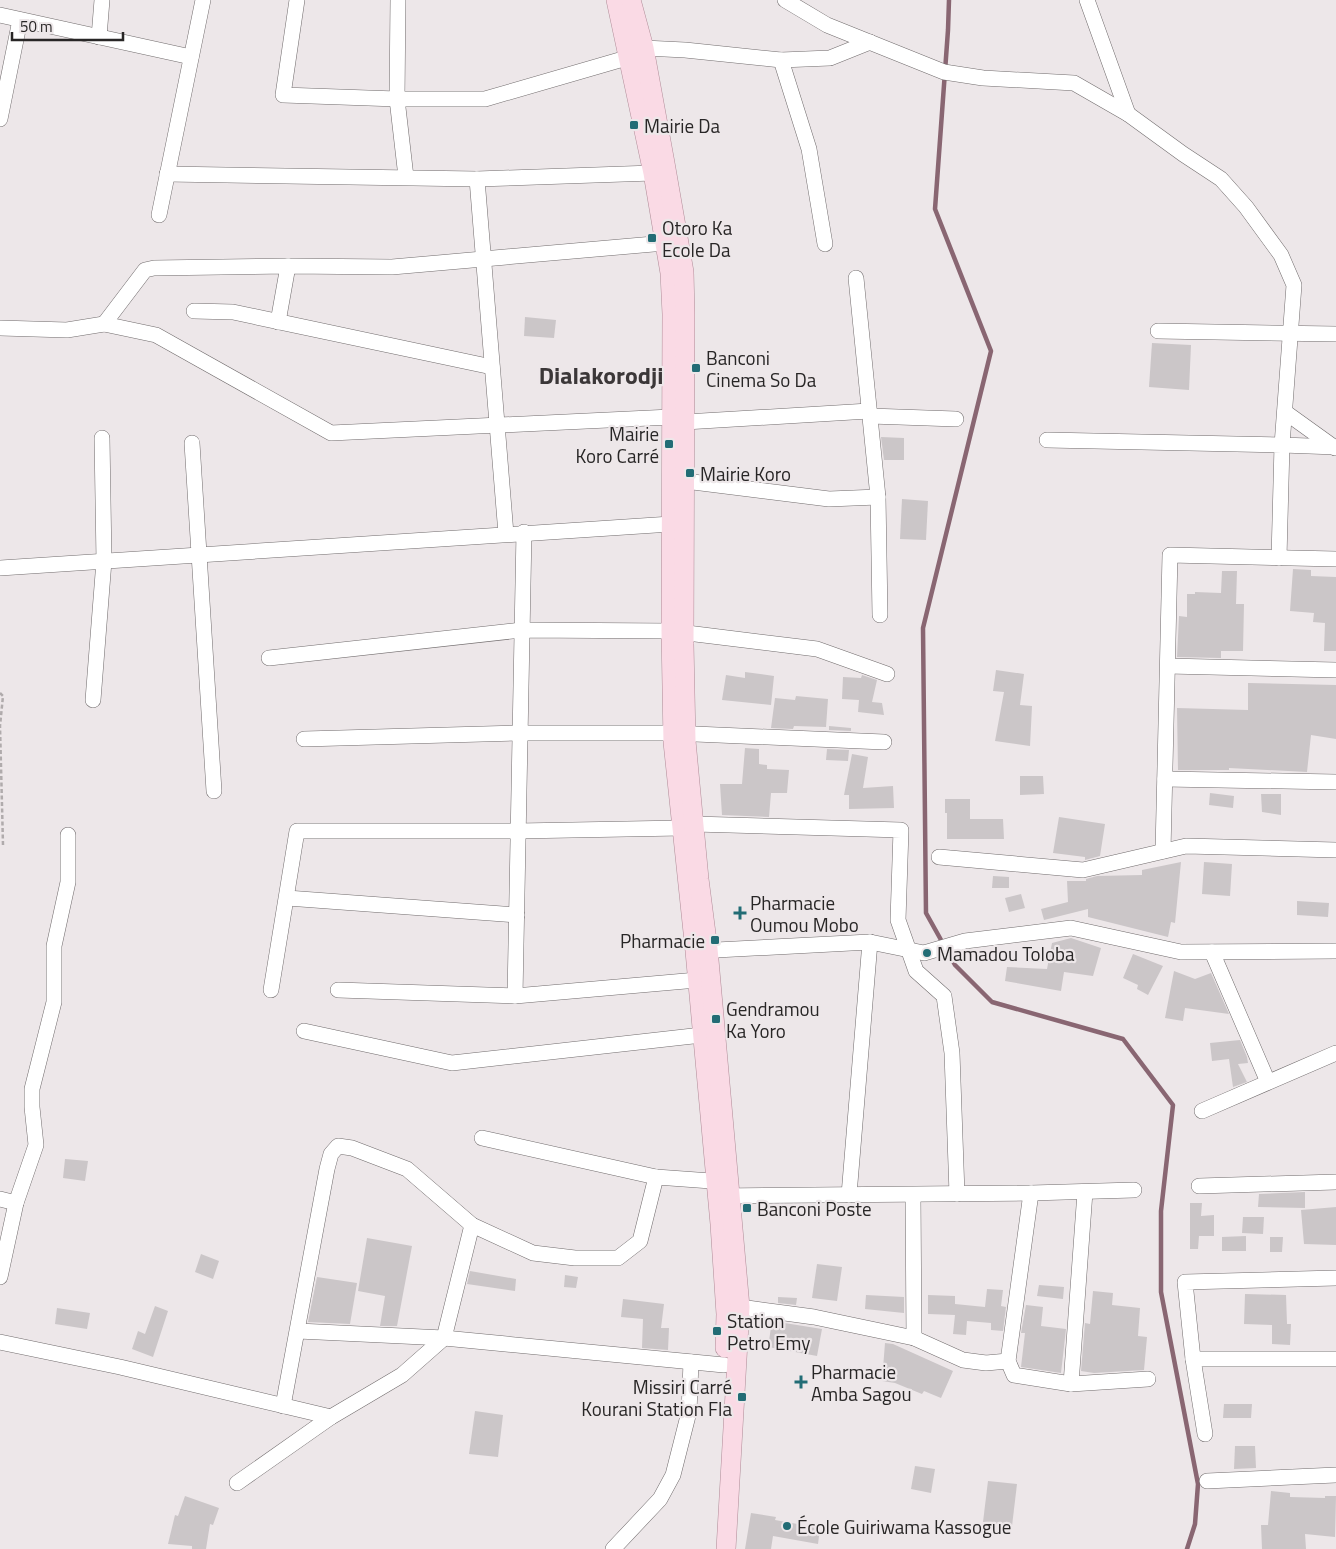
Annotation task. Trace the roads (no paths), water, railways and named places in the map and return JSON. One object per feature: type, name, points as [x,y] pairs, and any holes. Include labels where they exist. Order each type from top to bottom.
[{"type":"main road","points":[[616,0],[637,53],[684,272],[678,420],[671,524],[677,632],[679,733],[723,1189],[726,1314],[714,1549]]},
{"type":"main road","points":[[631,0],[653,172],[670,273],[678,420],[684,481],[677,632]]},
{"type":"main road","points":[[701,950],[697,980],[702,1035],[740,1307],[726,1549]]},
{"type":"street","points":[[99,37],[102,0]]},
{"type":"street","points":[[159,215],[203,0]]},
{"type":"street","points":[[297,0],[284,95],[397,99],[486,99],[637,53],[685,50],[782,60],[830,58],[870,42]]},
{"type":"street","points":[[398,0],[397,99],[406,178]]},
{"type":"street","points":[[785,0],[827,25],[944,72],[983,78],[1074,83],[1128,114],[1182,154],[1221,179],[1246,207],[1281,254],[1294,285],[1282,445],[1279,558]]},
{"type":"street","points":[[1087,0],[1128,114]]},
{"type":"street","points":[[0,15],[191,57]]},
{"type":"street","points":[[0,119],[20,20]]},
{"type":"street","points":[[782,60],[809,150],[825,244]]},
{"type":"street","points":[[167,174],[477,178],[653,172]]},
{"type":"street","points":[[477,178],[506,534]]},
{"type":"street","points":[[104,324],[145,270],[154,268],[392,267],[666,243]]},
{"type":"street","points":[[278,322],[288,266]]},
{"type":"street","points":[[856,278],[878,498],[880,615]]},
{"type":"street","points":[[194,311],[232,312],[492,367]]},
{"type":"street","points":[[0,328],[67,330],[104,324],[156,335],[331,433],[497,425],[869,414],[956,419]]},
{"type":"street","points":[[1158,331],[1336,334]]},
{"type":"street","points":[[1285,412],[1336,448]]},
{"type":"street","points":[[93,700],[104,561],[102,438]]},
{"type":"street","points":[[1048,440],[1336,448]]},
{"type":"street","points":[[192,443],[214,790]]},
{"type":"street","points":[[684,481],[829,499],[878,498]]},
{"type":"street","points":[[0,568],[524,532],[671,524]]},
{"type":"street","points":[[515,996],[524,532]]},
{"type":"street","points":[[1163,851],[1170,555],[1336,559]]},
{"type":"street","points":[[269,658],[522,630],[677,632],[817,649],[887,674]]},
{"type":"street","points":[[1168,666],[1336,670]]},
{"type":"street","points":[[304,739],[520,733],[679,733],[884,742]]},
{"type":"street","points":[[1165,779],[1336,782]]},
{"type":"street","points":[[271,990],[298,831],[518,831],[687,826],[901,830],[898,920],[916,952],[916,971],[944,996],[952,1053],[958,1194]]},
{"type":"street","points":[[0,1277],[16,1203],[36,1145],[32,1089],[54,1002],[54,946],[68,882],[68,835]]},
{"type":"street","points":[[939,857],[1084,870],[1186,846],[1336,850]]},
{"type":"street","points":[[287,898],[517,915]]},
{"type":"street","points":[[701,950],[870,942],[916,952],[965,941],[1071,928],[1181,952],[1336,951]]},
{"type":"street","points":[[849,1195],[870,942]]},
{"type":"street","points":[[1212,952],[1268,1082]]},
{"type":"street","points":[[338,990],[515,996],[697,980]]},
{"type":"street","points":[[304,1031],[452,1063],[702,1035]]},
{"type":"street","points":[[1202,1111],[1336,1053]]},
{"type":"street","points":[[482,1138],[656,1177],[723,1189],[849,1195],[1134,1190]]},
{"type":"street","points":[[283,1406],[331,1154],[338,1146],[352,1148],[407,1169],[472,1225],[533,1252],[575,1258],[618,1258],[640,1241],[656,1177]]},
{"type":"street","points":[[1199,1186],[1336,1182]]},
{"type":"street","points":[[1071,1384],[1086,1192]]},
{"type":"street","points":[[1031,1193],[1008,1361],[1011,1370],[1016,1376],[1071,1384],[1148,1379]]},
{"type":"street","points":[[913,1194],[914,1338]]},
{"type":"street","points":[[0,1199],[16,1203]]},
{"type":"street","points":[[237,1483],[331,1417],[402,1375],[444,1338],[472,1225]]},
{"type":"street","points":[[1205,1434],[1193,1360],[1185,1282],[1336,1278]]},
{"type":"street","points":[[740,1307],[814,1317],[914,1338],[963,1360],[986,1363],[1008,1361]]},
{"type":"street","points":[[298,1331],[444,1338],[724,1365]]},
{"type":"street","points":[[0,1342],[120,1367],[331,1417]]},
{"type":"street","points":[[1193,1360],[1336,1359]]},
{"type":"street","points":[[613,1549],[660,1499],[673,1475],[689,1412],[691,1362]]},
{"type":"street","points":[[1207,1481],[1336,1475]]},
{"type":"waterway","points":[[949,0],[935,209],[991,351],[923,628],[926,913],[955,965],[992,1002],[1123,1039],[1173,1105],[1161,1211],[1161,1292],[1198,1484],[1195,1524],[1187,1549]]},
{"type":"place","name":"Mairie Da","points":[[634,125]]},
{"type":"place","name":"Otoro Ka Ecole Da","points":[[652,238]]},
{"type":"place","name":"Banconi Cinema So Da","points":[[696,368]]},
{"type":"place","name":"Mairie Koro Carré","points":[[669,444]]},
{"type":"place","name":"Mairie Koro","points":[[690,473]]},
{"type":"place","name":"Pharmacie Oumou Mobo","points":[[740,913]]},
{"type":"place","name":"Pharmacie","points":[[715,940]]},
{"type":"place","name":"Mamadou Toloba","points":[[927,953]]},
{"type":"place","name":"Gendramou Ka Yoro","points":[[716,1019]]},
{"type":"place","name":"Banconi Poste","points":[[747,1208]]},
{"type":"place","name":"Station Petro Emy","points":[[717,1331]]},
{"type":"place","name":"Pharmacie Amba Sagou","points":[[801,1382]]},
{"type":"place","name":"Missiri Carré Kourani Station Fla","points":[[742,1397]]},
{"type":"place","name":"École Guiriwama Kassogue","points":[[787,1526]]},
{"type":"district","name":"Dialakorodji","points":[[601,375]]}]
